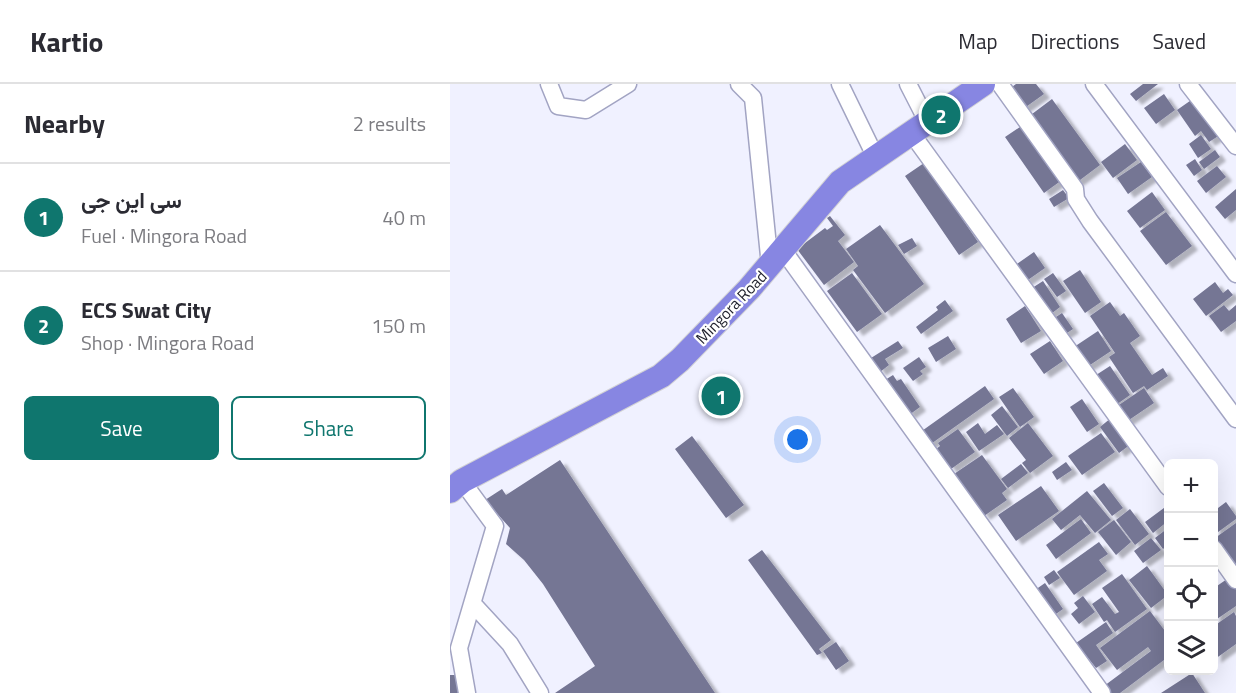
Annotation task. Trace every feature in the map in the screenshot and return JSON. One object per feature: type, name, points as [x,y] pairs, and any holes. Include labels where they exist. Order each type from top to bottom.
[{"type":"highway","name":"Mingora Road","points":[[456,486],[661,376],[711,328],[777,258],[840,182],[983,84]]},
{"type":"street","points":[[549,84],[558,106],[586,110],[628,84]]},
{"type":"street","points":[[739,84],[753,98],[777,258],[1102,693]]},
{"type":"street","points":[[840,84],[876,158]]},
{"type":"street","points":[[908,84],[920,129],[1164,481]]},
{"type":"street","points":[[1000,84],[1075,189],[1076,199],[1090,221],[1236,418]]},
{"type":"street","points":[[1094,84],[1236,274]]},
{"type":"street","points":[[1188,84],[1236,146]]},
{"type":"street","points":[[456,486],[495,526],[459,648],[467,693]]},
{"type":"street","points":[[1218,555],[1236,580]]},
{"type":"street","points":[[473,604],[510,644],[540,693]]},
{"type":"building","points":[[1016,84],[1036,84],[1044,94],[1023,109],[1009,89]]},
{"type":"building","points":[[1143,84],[1158,84],[1136,101],[1130,94]]},
{"type":"building","points":[[1164,94],[1175,110],[1156,124],[1144,108]]},
{"type":"building","points":[[1197,96],[1223,133],[1209,142],[1201,131],[1195,136],[1177,110]]},
{"type":"building","points":[[1052,99],[1100,165],[1076,183],[1028,117]]},
{"type":"building","points":[[1023,125],[1062,180],[1044,193],[1005,137]]},
{"type":"building","points":[[1201,135],[1211,149],[1198,158],[1189,144]]},
{"type":"building","points":[[1125,144],[1137,160],[1113,178],[1101,162]]},
{"type":"building","points":[[1215,150],[1220,157],[1204,169],[1199,162]]},
{"type":"building","points":[[1195,159],[1202,170],[1194,176],[1186,165]]},
{"type":"building","points":[[1141,162],[1152,177],[1128,194],[1117,178]]},
{"type":"building","points":[[924,163],[978,242],[959,255],[905,176]]},
{"type":"building","points":[[1217,166],[1226,177],[1206,193],[1197,181]]},
{"type":"building","points":[[1236,189],[1236,210],[1225,219],[1215,207]]},
{"type":"building","points":[[1063,190],[1069,198],[1054,207],[1049,199]]},
{"type":"building","points":[[1152,192],[1165,210],[1140,228],[1127,211]]},
{"type":"building","points":[[1166,212],[1192,246],[1166,265],[1140,231]]},
{"type":"building","points":[[830,216],[845,235],[838,241],[854,262],[824,285],[797,249],[825,228],[827,230],[833,226],[827,218]]},
{"type":"building","points":[[880,225],[924,284],[885,313],[853,270],[858,266],[846,249]]},
{"type":"building","points":[[912,238],[917,246],[904,254],[898,245]]},
{"type":"building","points":[[1034,252],[1045,268],[1025,282],[1014,266]]},
{"type":"building","points":[[1080,270],[1101,302],[1085,313],[1063,281]]},
{"type":"building","points":[[852,273],[882,314],[857,332],[827,291]]},
{"type":"building","points":[[1053,273],[1066,291],[1057,297],[1044,279]]},
{"type":"building","points":[[1043,281],[1060,307],[1047,317],[1029,290]]},
{"type":"building","points":[[1215,282],[1223,293],[1228,289],[1233,295],[1206,316],[1193,299]]},
{"type":"building","points":[[945,300],[953,311],[921,334],[916,327],[938,310],[936,307]]},
{"type":"building","points":[[1110,302],[1120,316],[1124,313],[1140,336],[1130,343],[1152,375],[1163,368],[1168,376],[1147,390],[1144,386],[1133,393],[1109,357],[1115,353],[1090,316]]},
{"type":"building","points":[[1224,305],[1229,311],[1236,305],[1236,321],[1221,332],[1209,316]]},
{"type":"building","points":[[1025,306],[1041,331],[1021,343],[1006,319]]},
{"type":"building","points":[[1062,313],[1073,329],[1061,337],[1050,321]]},
{"type":"building","points":[[1098,331],[1111,351],[1084,369],[1071,349]]},
{"type":"building","points":[[948,336],[956,349],[936,362],[928,348]]},
{"type":"building","points":[[898,341],[903,348],[885,359],[889,365],[880,372],[871,358]]},
{"type":"building","points":[[1050,341],[1063,361],[1044,374],[1030,354]]},
{"type":"building","points":[[919,357],[926,367],[920,371],[923,374],[913,381],[903,368]]},
{"type":"building","points":[[1110,366],[1130,395],[1113,407],[1093,377]]},
{"type":"building","points":[[893,375],[897,381],[901,379],[920,407],[909,415],[885,380]]},
{"type":"building","points":[[985,386],[994,399],[928,446],[919,433]]},
{"type":"building","points":[[1013,388],[1034,417],[1020,427],[999,397]]},
{"type":"building","points":[[1144,388],[1154,403],[1126,422],[1116,407]]},
{"type":"building","points":[[1082,399],[1099,424],[1087,432],[1070,407]]},
{"type":"building","points":[[1002,406],[1018,427],[1007,436],[991,415]]},
{"type":"building","points":[[1111,418],[1131,444],[1119,453],[1100,427]]},
{"type":"building","points":[[978,423],[985,434],[997,425],[1004,434],[979,451],[966,432]]},
{"type":"building","points":[[1028,423],[1053,456],[1030,473],[1022,463],[1026,460],[1009,438]]},
{"type":"building","points":[[958,429],[975,452],[951,469],[936,449],[940,446],[938,443]]},
{"type":"building","points":[[1101,433],[1115,452],[1082,475],[1068,456]]},
{"type":"building","points":[[692,436],[744,505],[726,518],[675,449]]},
{"type":"building","points":[[982,455],[1007,489],[1002,493],[1007,500],[984,516],[954,474]]},
{"type":"building","points":[[560,460],[715,693],[555,693],[595,666],[543,584],[524,560],[506,544],[510,528],[485,500],[502,489],[506,495]]},
{"type":"building","points":[[1066,462],[1072,470],[1057,480],[1052,472]]},
{"type":"building","points":[[1021,464],[1028,473],[1008,488],[1001,479]]},
{"type":"building","points":[[1104,483],[1123,508],[1112,516],[1093,491]]},
{"type":"building","points":[[1041,486],[1059,511],[1016,541],[998,515]]},
{"type":"building","points":[[1087,491],[1111,520],[1095,533],[1080,515],[1061,530],[1052,519]]},
{"type":"building","points":[[1226,502],[1236,519],[1218,532],[1218,513],[1218,508]]},
{"type":"building","points":[[1164,508],[1164,524],[1153,533],[1145,522]]},
{"type":"building","points":[[1130,509],[1149,534],[1135,545],[1116,520]]},
{"type":"building","points":[[1081,519],[1091,533],[1056,559],[1046,545]]},
{"type":"building","points":[[1114,520],[1131,542],[1116,555],[1098,532]]},
{"type":"building","points":[[1236,523],[1236,566],[1218,542],[1218,536]]},
{"type":"building","points":[[1164,531],[1164,548],[1163,549],[1155,538]]},
{"type":"building","points":[[1151,538],[1161,550],[1143,563],[1134,551]]},
{"type":"building","points":[[1099,542],[1108,554],[1099,560],[1107,571],[1074,595],[1057,572]]},
{"type":"building","points":[[762,550],[831,640],[819,649],[822,653],[817,655],[748,560]]},
{"type":"building","points":[[1147,566],[1164,589],[1164,598],[1151,608],[1129,580]]},
{"type":"building","points":[[1054,570],[1060,578],[1049,585],[1044,577]]},
{"type":"building","points":[[1122,574],[1147,609],[1115,632],[1107,620],[1104,622],[1092,604],[1102,597],[1115,614],[1119,612],[1102,588]]},
{"type":"building","points":[[1230,577],[1236,586],[1236,606],[1218,618],[1218,585]]},
{"type":"building","points":[[1045,583],[1063,609],[1053,616],[1035,590]]},
{"type":"building","points":[[1083,596],[1095,612],[1079,624],[1071,614],[1078,608],[1074,603]]},
{"type":"building","points":[[1150,611],[1164,630],[1164,660],[1120,693],[1110,693],[1104,686],[1151,651],[1148,647],[1117,670],[1100,648]]},
{"type":"building","points":[[1234,612],[1236,644],[1218,657],[1218,623]]},
{"type":"building","points":[[1106,622],[1113,633],[1096,645],[1107,661],[1096,668],[1076,643]]},
{"type":"building","points":[[836,642],[849,661],[836,670],[823,651]]},
{"type":"building","points":[[450,675],[458,675],[458,693],[450,693]]},
{"type":"building","points":[[1189,675],[1193,675],[1205,693],[1161,693]]},
{"type":"place","name":"ECS Swat City","points":[[941,115]]},
{"type":"place","name":"سی این جی","points":[[721,396]]}]
